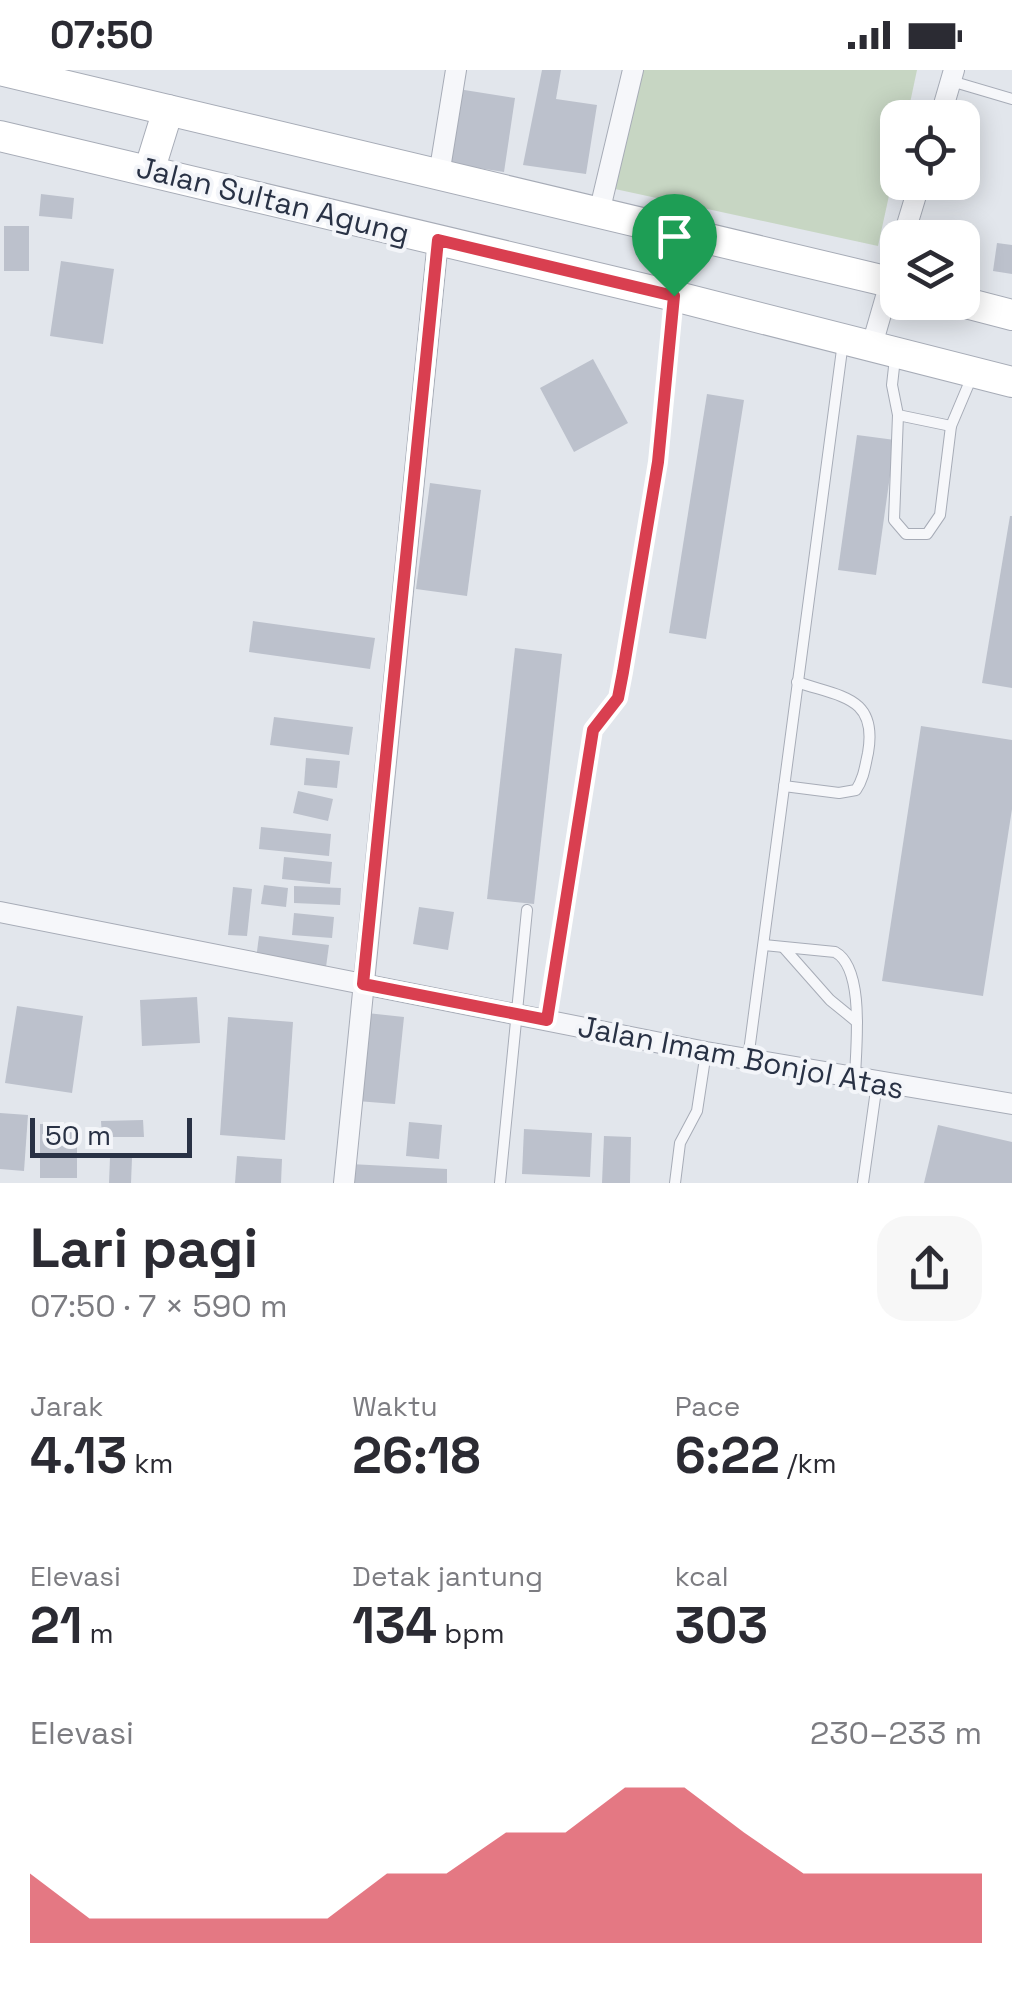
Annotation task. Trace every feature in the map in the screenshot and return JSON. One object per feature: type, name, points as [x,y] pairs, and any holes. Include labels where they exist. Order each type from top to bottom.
[{"type":"main road","name":"Jalan Sultan Agung","points":[[0,70],[599,213],[880,271]]},
{"type":"main road","points":[[150,168],[168,110]]},
{"type":"main road","name":"Jalan Sultan Agung","points":[[0,136],[150,168],[1012,382]]},
{"type":"main road","points":[[980,307],[1012,315]]},
{"type":"street","points":[[439,175],[456,70]]},
{"type":"street","points":[[599,213],[633,70]]},
{"type":"street","points":[[344,1183],[438,240]]},
{"type":"street","points":[[871,345],[880,318]]},
{"type":"street","name":"Jalan Imam Bonjol Atas","points":[[0,912],[748,1060],[1012,1104]]},
{"type":"lane","points":[[952,76],[1012,100]]},
{"type":"lane","points":[[547,1020],[593,730],[618,698],[623,672],[658,462],[674,296]]},
{"type":"lane","points":[[871,345],[892,384],[898,415],[894,520],[906,534],[927,534],[935,527],[952,426],[974,373]]},
{"type":"lane","points":[[748,1060],[796,682],[871,345]]},
{"type":"lane","points":[[898,415],[952,426]]},
{"type":"lane","points":[[784,786],[856,790],[863,780],[872,731],[866,712],[858,703],[796,682]]},
{"type":"lane","points":[[500,1183],[527,910]]},
{"type":"lane","points":[[764,945],[844,956],[852,972],[857,1022],[854,1079]]},
{"type":"lane","points":[[784,947],[830,1000],[857,1022]]},
{"type":"lane","points":[[675,1183],[680,1143],[697,1111],[706,1052]]},
{"type":"lane","points":[[863,1183],[877,1084]]},
{"type":"green space","points":[[643,70],[917,70],[911,100],[880,100],[880,200],[888,200],[884,220],[880,220],[878,246],[615,189]]},
{"type":"building","points":[[542,70],[561,70],[556,99],[597,105],[586,174],[523,165]]},
{"type":"building","points":[[458,89],[515,98],[504,172],[446,163]]},
{"type":"building","points":[[41,194],[74,198],[72,219],[39,216]]},
{"type":"building","points":[[4,226],[29,226],[29,271],[4,271]]},
{"type":"building","points":[[997,243],[1012,245],[1012,274],[993,271]]},
{"type":"building","points":[[61,261],[114,269],[103,344],[50,336]]},
{"type":"building","points":[[593,359],[628,423],[574,452],[540,388]]},
{"type":"building","points":[[707,394],[744,400],[706,639],[669,633]]},
{"type":"building","points":[[857,435],[895,440],[876,575],[838,570]]},
{"type":"building","points":[[430,483],[481,490],[467,596],[416,589]]},
{"type":"building","points":[[1012,516],[1012,688],[982,683]]},
{"type":"building","points":[[253,621],[375,638],[370,669],[249,652]]},
{"type":"building","points":[[515,648],[562,654],[534,904],[487,899]]},
{"type":"building","points":[[274,717],[353,727],[349,755],[270,745]]},
{"type":"building","points":[[921,726],[1012,740],[1012,809],[983,996],[882,981]]},
{"type":"building","points":[[306,758],[340,761],[337,788],[304,785]]},
{"type":"building","points":[[298,791],[333,799],[328,821],[293,813]]},
{"type":"building","points":[[261,827],[331,834],[329,856],[259,849]]},
{"type":"building","points":[[284,857],[332,862],[330,884],[282,879]]},
{"type":"building","points":[[264,885],[288,888],[286,907],[261,904]]},
{"type":"building","points":[[294,886],[341,888],[340,905],[294,903]]},
{"type":"building","points":[[233,887],[252,889],[247,936],[228,935]]},
{"type":"building","points":[[419,907],[454,912],[448,950],[413,944]]},
{"type":"building","points":[[294,913],[334,917],[332,938],[292,935]]},
{"type":"building","points":[[259,936],[329,945],[326,967],[256,959]]},
{"type":"building","points":[[197,997],[200,1043],[142,1046],[140,1000]]},
{"type":"building","points":[[17,1006],[83,1016],[72,1093],[5,1083]]},
{"type":"building","points":[[367,1013],[404,1017],[395,1104],[357,1101]]},
{"type":"building","points":[[228,1017],[293,1022],[285,1140],[220,1135]]},
{"type":"building","points":[[0,1113],[28,1115],[24,1171],[0,1169]]},
{"type":"building","points":[[143,1120],[144,1137],[102,1137],[101,1121]]},
{"type":"building","points":[[409,1122],[442,1125],[439,1159],[406,1156]]},
{"type":"building","points":[[40,1124],[77,1124],[77,1178],[40,1178]]},
{"type":"building","points":[[938,1125],[1012,1142],[1012,1183],[924,1183]]},
{"type":"building","points":[[524,1129],[592,1133],[590,1177],[522,1174]]},
{"type":"building","points":[[604,1136],[631,1137],[630,1183],[602,1183]]},
{"type":"building","points":[[237,1156],[282,1159],[281,1183],[235,1183]]},
{"type":"building","points":[[110,1158],[132,1158],[131,1183],[109,1183]]},
{"type":"building","points":[[350,1164],[447,1169],[447,1183],[349,1183]]},
{"type":"route","points":[[438,240],[674,296],[658,462],[623,672],[618,698],[593,730],[547,1020],[363,984],[438,240]]}]
